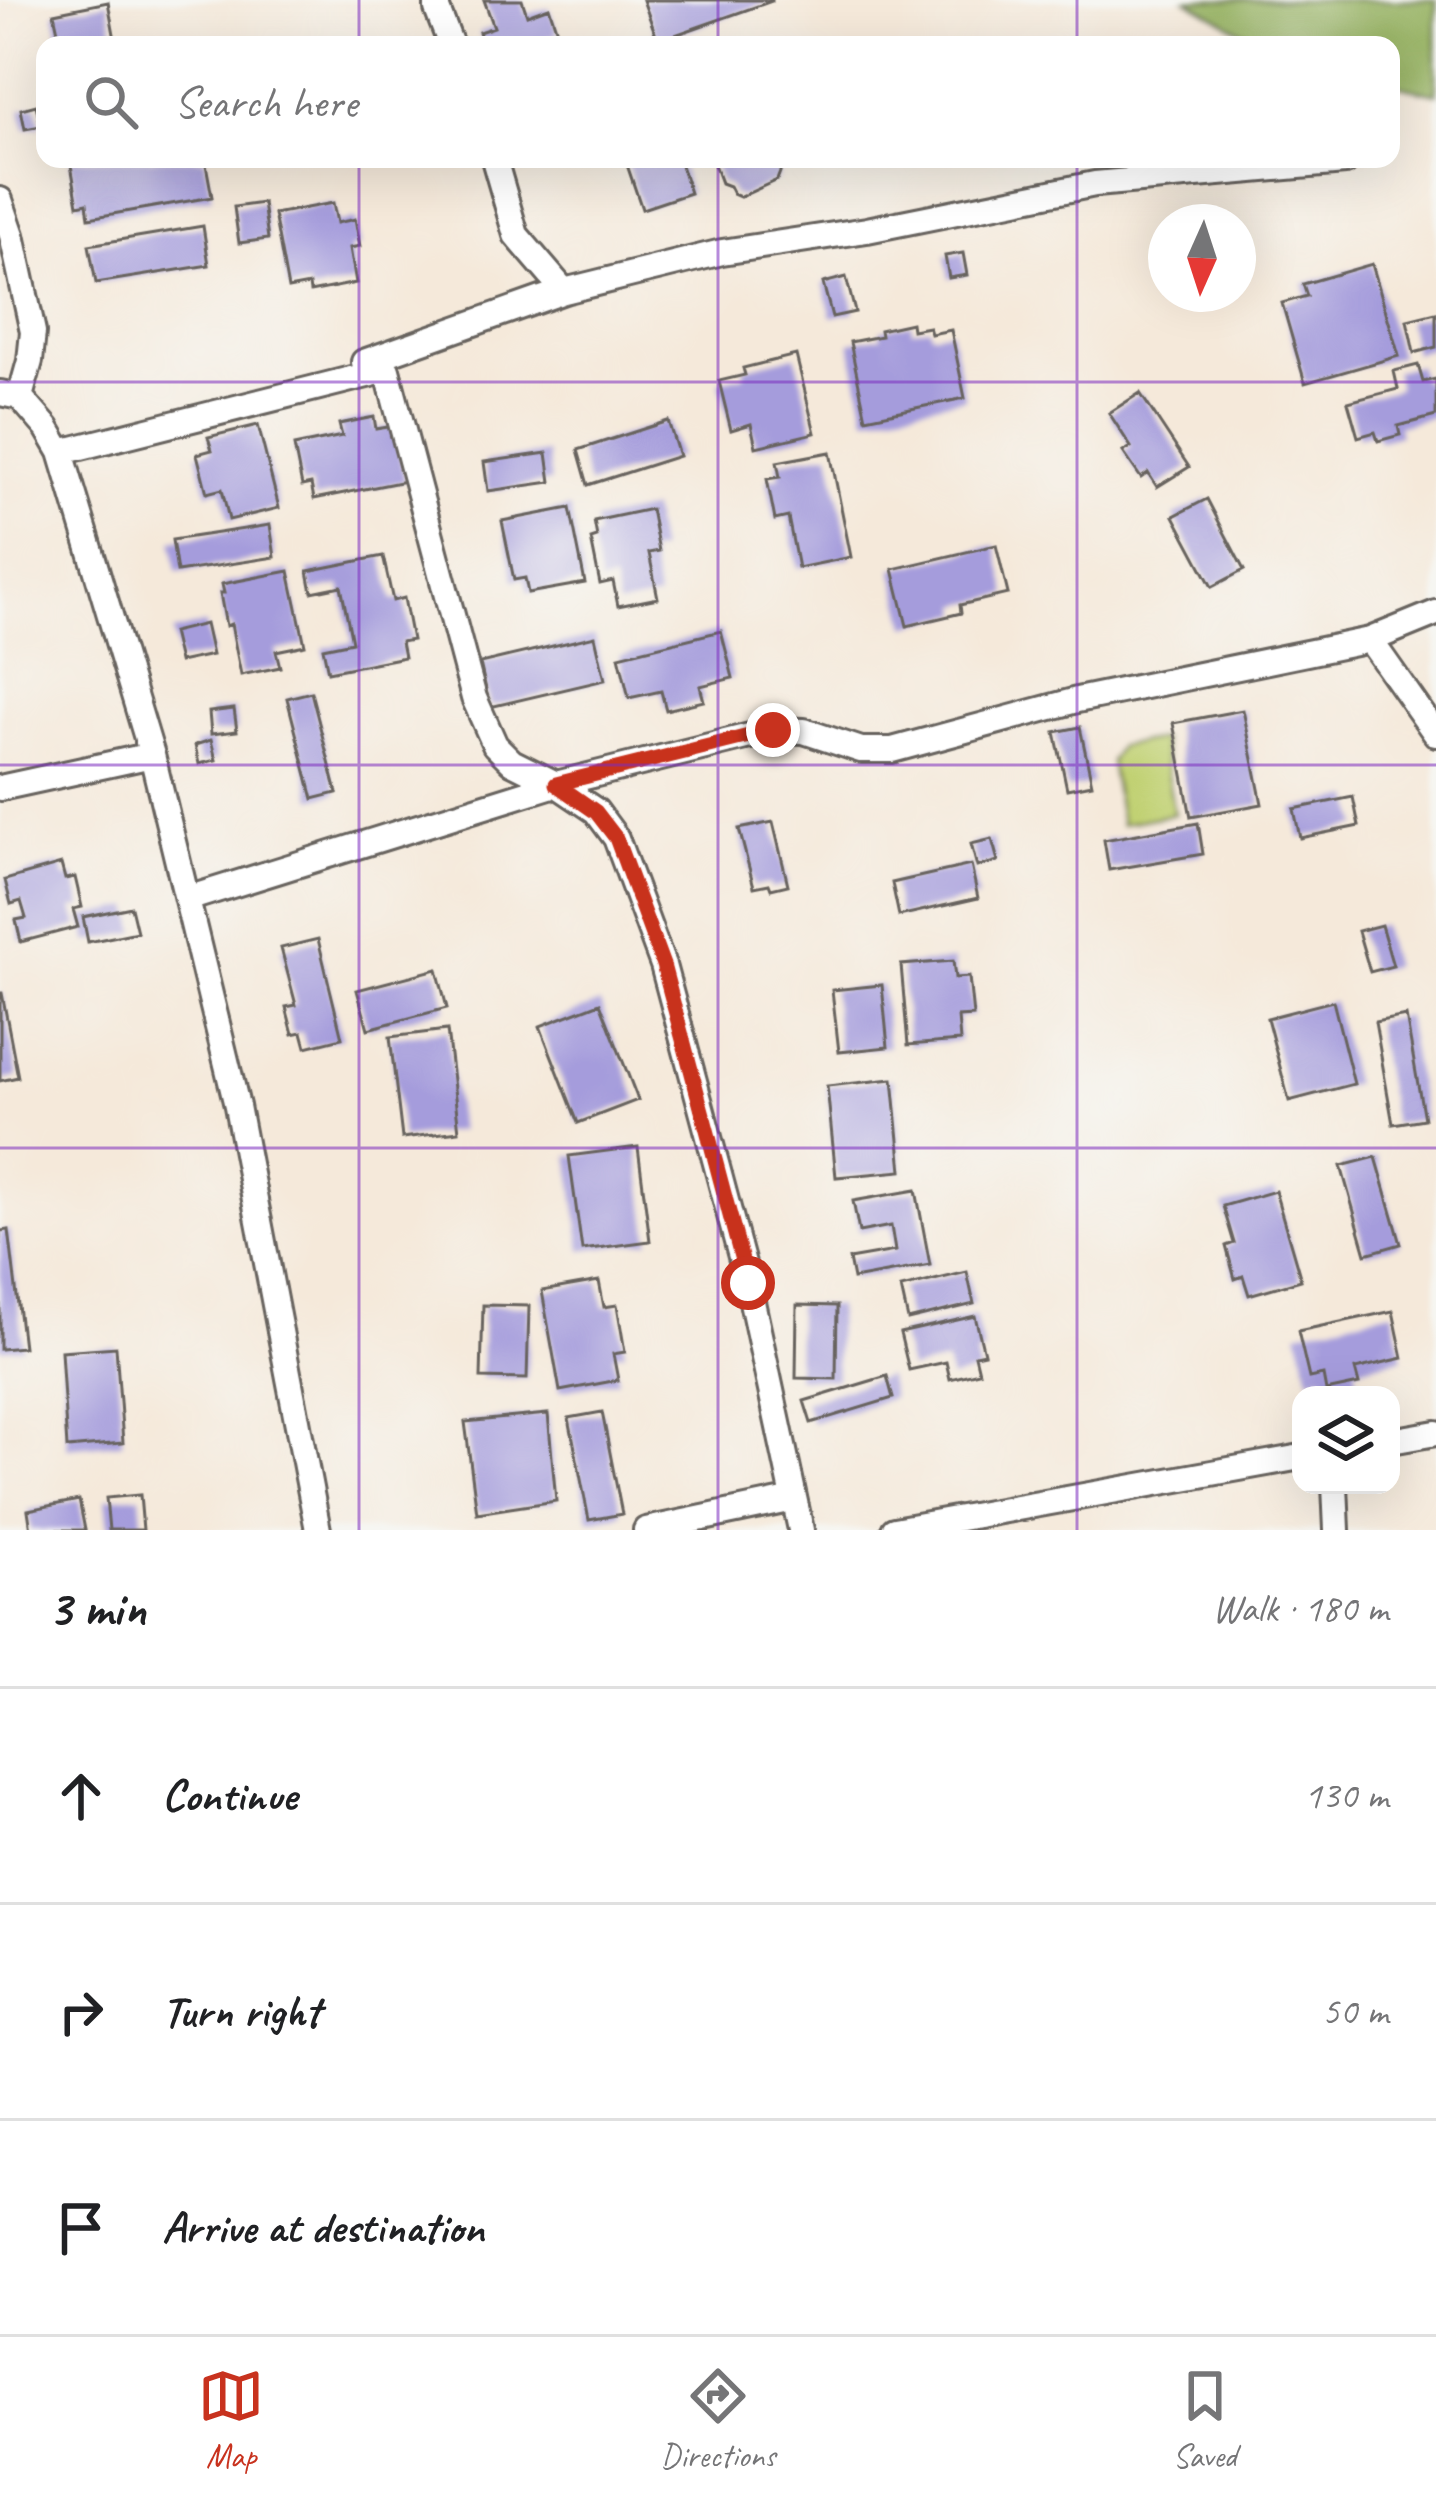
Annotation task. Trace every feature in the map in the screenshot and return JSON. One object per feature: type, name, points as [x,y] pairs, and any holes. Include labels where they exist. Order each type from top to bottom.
[{"type":"street","points":[[437,0],[448,36]]},
{"type":"street","points":[[497,168],[516,235],[564,291]]},
{"type":"street","points":[[61,452],[384,356],[564,291],[722,252],[867,230],[1095,184],[1277,168]]},
{"type":"street","points":[[0,200],[33,332],[30,361],[10,395],[47,428],[61,452],[152,755],[237,1106],[318,1530]]},
{"type":"street","points":[[61,452],[387,370],[474,698],[495,745],[512,762],[556,784],[596,812],[616,838],[663,965],[748,1283],[801,1530]]},
{"type":"street","points":[[187,899],[556,784],[773,730],[804,731],[861,750],[892,750],[1077,700],[1370,640],[1436,613]]},
{"type":"street","points":[[1370,640],[1436,734]]},
{"type":"street","points":[[0,788],[152,755]]},
{"type":"street","points":[[1400,1439],[1436,1433]]},
{"type":"street","points":[[894,1530],[1292,1459]]},
{"type":"street","points":[[1335,1494],[1337,1530]]},
{"type":"street","points":[[646,1530],[794,1499]]},
{"type":"green space","points":[[1187,0],[1436,0],[1436,94],[1400,86],[1400,36],[1250,36]]},
{"type":"green space","points":[[1161,739],[1174,814],[1121,824],[1110,761],[1119,746]]},
{"type":"building","points":[[484,0],[522,0],[527,15],[549,7],[558,34],[481,36],[479,32],[494,27]]},
{"type":"building","points":[[643,0],[772,0],[672,36],[656,36]]},
{"type":"building","points":[[108,2],[114,36],[59,36],[54,13]]},
{"type":"building","points":[[36,105],[36,127],[25,129],[21,109]]},
{"type":"building","points":[[72,168],[207,168],[212,197],[89,218],[87,203],[78,205]]},
{"type":"building","points":[[628,168],[682,168],[690,193],[642,209]]},
{"type":"building","points":[[715,168],[782,168],[777,180],[740,197],[721,183]]},
{"type":"building","points":[[263,203],[268,239],[239,243],[234,207]]},
{"type":"building","points":[[333,203],[337,223],[355,219],[360,246],[350,248],[356,283],[310,292],[309,285],[288,289],[274,214]]},
{"type":"building","points":[[203,226],[209,265],[96,283],[89,245]]},
{"type":"building","points":[[963,253],[967,275],[949,278],[945,256]]},
{"type":"building","points":[[1372,264],[1399,356],[1305,383],[1282,303],[1307,296],[1303,284]]},
{"type":"building","points":[[846,277],[855,312],[832,317],[823,283]]},
{"type":"building","points":[[1436,313],[1436,347],[1414,353],[1407,320]]},
{"type":"building","points":[[911,323],[912,330],[929,327],[931,334],[951,330],[965,398],[866,418],[850,342]]},
{"type":"building","points":[[796,355],[815,433],[756,447],[751,424],[731,430],[719,381],[745,375],[743,368]]},
{"type":"building","points":[[1418,365],[1423,382],[1436,379],[1436,416],[1398,426],[1400,435],[1378,441],[1375,432],[1358,437],[1348,402],[1398,389],[1394,371]]},
{"type":"building","points":[[1140,393],[1189,467],[1157,487],[1148,473],[1141,478],[1123,452],[1131,447],[1109,413]]},
{"type":"building","points":[[374,417],[376,429],[394,426],[405,481],[314,499],[311,484],[302,486],[294,446],[342,436],[339,424]]},
{"type":"building","points":[[668,421],[679,456],[588,485],[578,450]]},
{"type":"building","points":[[258,425],[279,508],[229,520],[222,489],[207,493],[197,454],[212,450],[208,437]]},
{"type":"building","points":[[830,452],[851,557],[798,568],[788,517],[775,520],[767,479],[780,477],[777,462]]},
{"type":"building","points":[[547,453],[551,482],[488,491],[484,462]]},
{"type":"building","points":[[1207,499],[1244,570],[1212,587],[1174,516]]},
{"type":"building","points":[[570,508],[585,583],[528,593],[525,578],[514,580],[502,521]]},
{"type":"building","points":[[651,509],[659,551],[649,553],[658,598],[618,606],[613,581],[600,584],[591,539],[597,537],[594,521]]},
{"type":"building","points":[[270,525],[275,557],[177,572],[172,540]]},
{"type":"building","points":[[996,545],[1008,594],[960,605],[961,613],[907,626],[893,569]]},
{"type":"building","points":[[383,556],[393,601],[404,598],[412,640],[401,642],[404,657],[328,672],[323,648],[352,642],[341,586],[312,592],[308,571]]},
{"type":"building","points":[[289,571],[305,645],[276,651],[280,667],[241,675],[231,624],[226,626],[222,584]]},
{"type":"building","points":[[205,624],[212,655],[179,662],[172,632]]},
{"type":"building","points":[[721,631],[733,678],[700,686],[704,701],[666,710],[661,691],[629,698],[619,656]]},
{"type":"building","points":[[595,636],[605,680],[490,707],[480,663]]},
{"type":"building","points":[[311,692],[337,793],[313,799],[287,698]]},
{"type":"building","points":[[234,709],[237,731],[211,734],[209,712]]},
{"type":"building","points":[[1243,710],[1262,804],[1191,817],[1173,723]]},
{"type":"building","points":[[1080,727],[1092,784],[1067,789],[1055,732]]},
{"type":"building","points":[[211,740],[216,760],[199,764],[195,745]]},
{"type":"building","points":[[1353,797],[1359,826],[1300,838],[1294,809]]},
{"type":"building","points":[[773,822],[788,885],[754,887],[739,829]]},
{"type":"building","points":[[1198,823],[1203,854],[1109,870],[1104,840]]},
{"type":"building","points":[[992,839],[998,861],[977,867],[971,844]]},
{"type":"building","points":[[61,864],[65,879],[75,877],[82,907],[73,909],[78,927],[21,942],[16,920],[26,918],[21,901],[11,904],[5,880]]},
{"type":"building","points":[[971,865],[978,898],[899,916],[892,883]]},
{"type":"building","points":[[131,907],[137,932],[88,942],[83,917]]},
{"type":"building","points":[[1381,925],[1393,966],[1370,972],[1358,931]]},
{"type":"building","points":[[318,939],[342,1038],[306,1047],[302,1032],[293,1034],[286,1007],[296,1005],[281,948]]},
{"type":"building","points":[[953,961],[955,978],[969,977],[973,1016],[958,1017],[960,1041],[908,1045],[901,965]]},
{"type":"building","points":[[437,969],[447,1008],[368,1029],[357,990]]},
{"type":"building","points":[[882,985],[888,1047],[839,1052],[832,990]]},
{"type":"building","points":[[0,993],[18,1077],[0,1081]]},
{"type":"building","points":[[1333,1001],[1354,1084],[1289,1101],[1267,1018]]},
{"type":"building","points":[[600,1003],[638,1100],[578,1123],[540,1026]]},
{"type":"building","points":[[1406,1016],[1424,1119],[1393,1124],[1375,1022]]},
{"type":"building","points":[[447,1030],[459,1131],[402,1138],[390,1037]]},
{"type":"building","points":[[893,1079],[902,1171],[836,1177],[827,1086]]},
{"type":"building","points":[[638,1147],[650,1241],[582,1250],[569,1156]]},
{"type":"building","points":[[1376,1157],[1401,1244],[1366,1254],[1341,1166]]},
{"type":"building","points":[[916,1190],[930,1265],[853,1279],[849,1259],[895,1251],[891,1226],[859,1232],[853,1201]]},
{"type":"building","points":[[1275,1191],[1301,1280],[1249,1295],[1243,1276],[1235,1279],[1226,1246],[1234,1243],[1223,1206]]},
{"type":"building","points":[[9,1230],[23,1347],[0,1349],[0,1231]]},
{"type":"building","points":[[967,1272],[974,1304],[908,1320],[901,1288]]},
{"type":"building","points":[[599,1281],[604,1307],[617,1305],[625,1352],[613,1354],[618,1380],[560,1391],[542,1291]]},
{"type":"building","points":[[483,1305],[529,1306],[527,1379],[481,1378]]},
{"type":"building","points":[[797,1305],[837,1306],[836,1379],[796,1378]]},
{"type":"building","points":[[1393,1311],[1403,1358],[1355,1369],[1359,1384],[1325,1386],[1323,1375],[1309,1378],[1298,1331]]},
{"type":"building","points":[[975,1316],[984,1353],[975,1355],[979,1372],[950,1379],[946,1362],[909,1370],[900,1333]]},
{"type":"building","points":[[116,1347],[123,1443],[67,1448],[61,1351]]},
{"type":"building","points":[[887,1376],[893,1398],[811,1423],[804,1401]]},
{"type":"building","points":[[602,1412],[622,1514],[589,1520],[569,1418]]},
{"type":"building","points":[[548,1414],[556,1501],[477,1513],[465,1422]]},
{"type":"building","points":[[140,1495],[143,1530],[109,1530],[106,1498]]},
{"type":"building","points":[[79,1500],[85,1530],[31,1530],[28,1510]]},
{"type":"route","points":[[748,1283],[663,965],[616,838],[596,812],[556,784],[773,730]]}]
